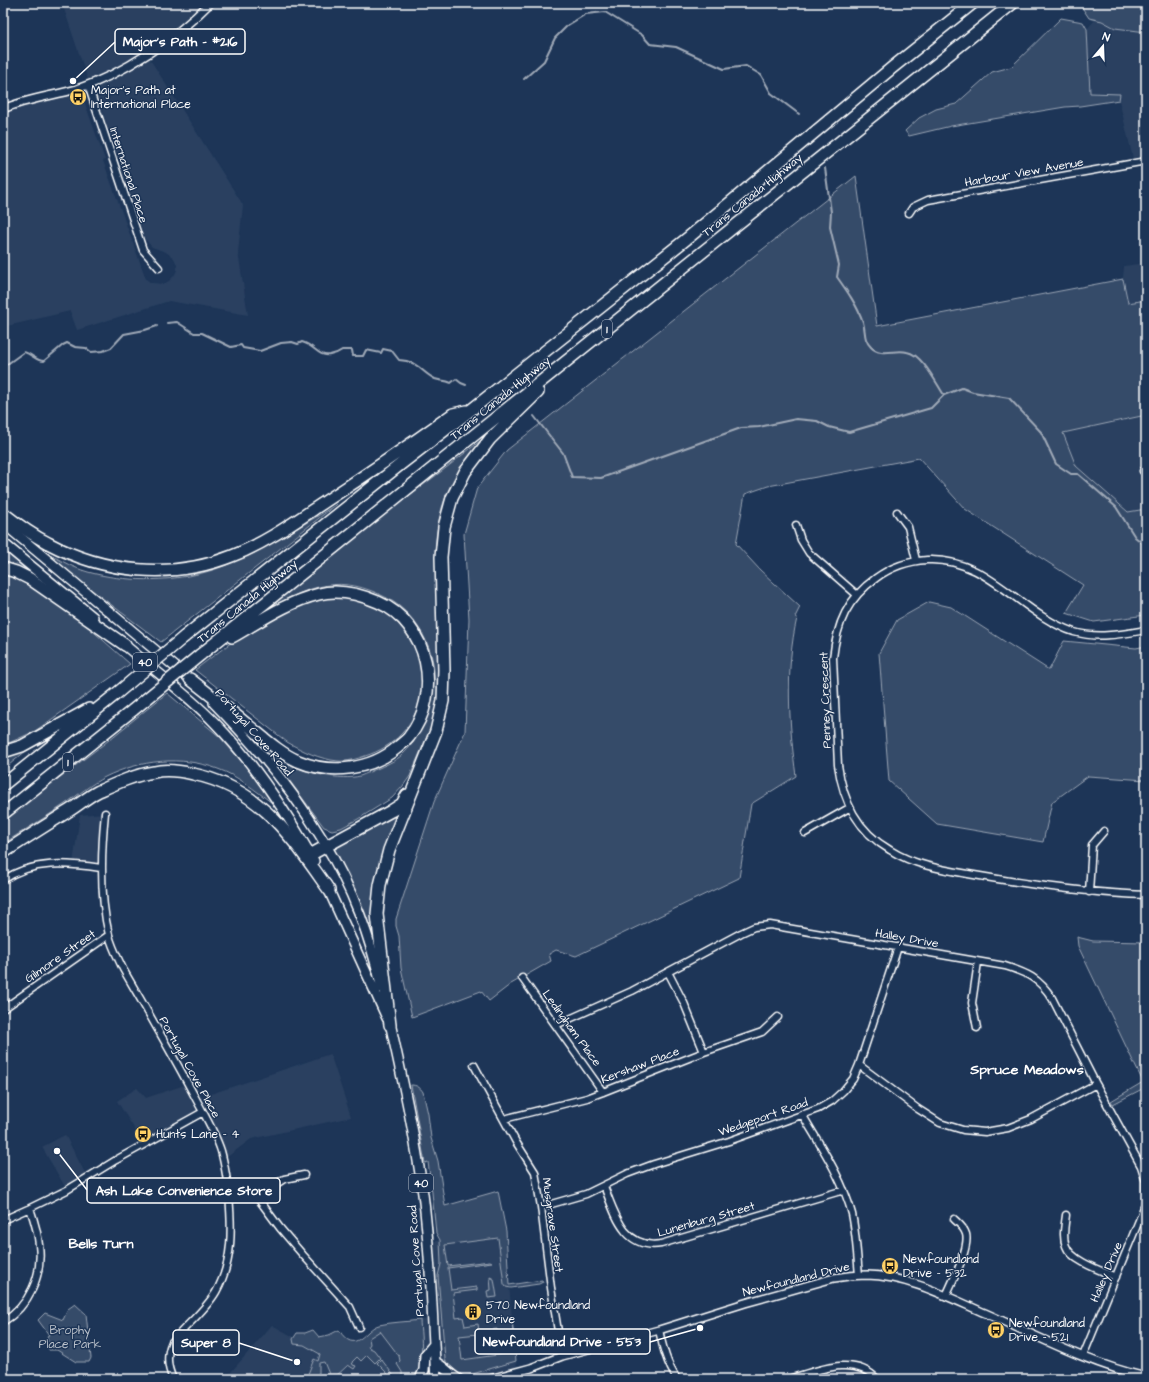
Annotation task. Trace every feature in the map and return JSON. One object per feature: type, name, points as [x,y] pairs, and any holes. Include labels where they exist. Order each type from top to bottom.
[{"type":"highway","name":"Trans Canada Highway","points":[[3,785],[184,637],[689,237],[893,67],[973,3]]},
{"type":"highway","name":"Trans Canada Highway","points":[[3,814],[1013,3]]},
{"type":"highway","points":[[390,1025],[377,914],[380,885],[389,850],[436,732],[443,701],[444,670],[441,557],[444,527],[452,498],[465,472],[490,439],[597,336]]},
{"type":"highway","points":[[3,513],[47,543],[95,563],[113,567],[151,570],[191,567],[232,556],[256,545],[280,531],[382,464],[453,414],[471,410]]},
{"type":"highway","points":[[3,568],[16,572],[30,579],[124,645]]},
{"type":"highway","points":[[190,679],[279,751],[299,761],[320,768],[344,769],[370,764],[392,752],[409,738],[420,718],[428,694],[428,671],[424,652],[416,635],[404,620],[386,605],[365,596],[344,592],[320,594],[300,600],[276,611],[200,655]]},
{"type":"highway","points":[[3,752],[22,746],[116,694]]},
{"type":"highway","points":[[3,853],[96,793],[128,779],[155,771],[178,771],[205,776],[228,785],[250,798],[268,813],[293,839],[329,890]]},
{"type":"highway","points":[[310,855],[374,822],[402,804],[418,776]]},
{"type":"main road","name":"Portugal Cove Road","points":[[3,523],[190,679],[234,723],[289,791],[327,847],[342,876],[365,928],[372,949],[414,1136],[428,1242],[436,1379]]},
{"type":"main road","name":"Portugal Cove Road","points":[[3,543],[182,692],[215,722],[238,748],[274,794],[310,855],[329,890],[390,1025]]},
{"type":"main road","points":[[420,1379],[424,1370],[425,1355],[434,1344]]},
{"type":"main road","points":[[435,1362],[442,1365],[446,1371],[458,1379]]},
{"type":"street","points":[[3,109],[88,85],[132,63],[163,43],[188,24],[210,3]]},
{"type":"street","name":"International Place","points":[[88,85],[143,250],[159,268]]},
{"type":"street","name":"Harbour View Avenue","points":[[909,213],[913,207],[928,200],[1146,160]]},
{"type":"street","points":[[897,512],[908,527],[916,560]]},
{"type":"street","points":[[796,525],[801,540],[809,553],[856,594]]},
{"type":"street","name":"Penney Crescent","points":[[1146,630],[1111,636],[1098,636],[1075,632],[1051,621],[994,581],[971,568],[944,560],[916,560],[903,563],[890,569],[873,580],[856,594],[841,619],[834,643],[833,658],[840,779],[850,808],[856,819],[874,839],[905,858],[923,865],[1001,880],[1089,892],[1146,895]]},
{"type":"street","points":[[805,833],[850,808]]},
{"type":"street","name":"Portugal Cove Place","points":[[105,813],[102,837],[101,868],[109,935],[123,970],[203,1112],[221,1150],[228,1189],[232,1232],[226,1265],[216,1292],[210,1301],[172,1342],[167,1360],[173,1379]]},
{"type":"street","points":[[1089,892],[1092,845],[1104,831]]},
{"type":"street","points":[[3,880],[19,871],[49,864],[73,864],[101,868]]},
{"type":"street","name":"Halley Drive","points":[[556,1025],[632,991],[741,933],[754,927],[770,925],[898,947],[1021,971],[1045,986],[1052,998],[1096,1084],[1141,1166],[1146,1182],[1146,1190]]},
{"type":"street","name":"Gilmore Street","points":[[3,1009],[109,935]]},
{"type":"street","name":"Wedgeport Road","points":[[541,1207],[579,1197],[627,1174],[654,1164],[729,1141],[818,1109],[832,1101],[853,1079],[859,1065],[898,947]]},
{"type":"street","points":[[977,1028],[972,1002],[978,962]]},
{"type":"street","points":[[668,972],[684,1003],[704,1052]]},
{"type":"street","name":"Ledingham Place","points":[[522,978],[603,1092]]},
{"type":"street","name":"Kershaw Place","points":[[504,1119],[587,1098],[704,1052],[762,1032],[778,1017]]},
{"type":"street","name":"Musgrave Street","points":[[474,1065],[516,1142],[535,1172],[562,1356]]},
{"type":"street","points":[[859,1065],[918,1109],[940,1123],[963,1130],[985,1132],[1008,1128],[1030,1119],[1096,1084]]},
{"type":"street","points":[[3,1220],[67,1190],[116,1160],[203,1112]]},
{"type":"street","points":[[802,1114],[828,1157],[844,1190],[852,1215],[859,1275]]},
{"type":"street","points":[[257,1197],[284,1179],[304,1175]]},
{"type":"street","name":"Lunenburg Street","points":[[604,1186],[609,1201],[624,1231],[633,1240],[646,1245],[662,1244],[844,1190]]},
{"type":"street","points":[[228,1189],[244,1189],[253,1193],[257,1197],[280,1228],[350,1307],[359,1327]]},
{"type":"street","name":"Halley Drive","points":[[1083,1356],[1140,1218],[1145,1204],[1146,1195]]},
{"type":"street","points":[[3,1322],[11,1317],[22,1306],[32,1290],[37,1274],[39,1246],[30,1208]]},
{"type":"street","points":[[1066,1215],[1064,1241],[1069,1252],[1076,1259],[1116,1277]]},
{"type":"street","points":[[946,1296],[964,1253],[966,1239],[964,1230],[954,1219]]},
{"type":"street","name":"Newfoundland Drive","points":[[490,1379],[531,1368],[562,1356],[659,1330],[745,1303],[827,1280],[859,1275],[898,1279],[946,1296],[1083,1356],[1112,1367],[1146,1377]]},
{"type":"street","points":[[659,1330],[671,1370],[677,1379]]},
{"type":"street","points":[[789,1379],[830,1366],[845,1366],[860,1368],[875,1376],[877,1379]]},
{"type":"shaded area","points":[[62,3],[203,3],[161,40],[122,64],[88,80]]},
{"type":"shaded area","points":[[1095,20],[1102,21],[1115,28],[1146,32],[1146,155],[1133,158],[1119,100],[1120,94],[1090,94],[1087,29]]},
{"type":"shaded area","points":[[149,58],[243,205],[238,252],[248,315],[169,301],[77,330],[70,311],[3,327],[3,114],[28,105],[76,93],[80,93],[82,95],[105,160],[103,161],[146,279],[151,283],[164,284],[174,276],[177,270],[177,265],[174,258],[166,252],[152,247],[145,239],[95,89],[100,84]]},
{"type":"shaded area","points":[[1146,263],[1146,509],[1128,512],[1076,466],[1063,433],[1128,303],[1123,279],[1124,266]]},
{"type":"shaded area","points":[[105,813],[101,868],[73,864],[80,815]]},
{"type":"shaded area","points":[[330,1054],[351,1117],[251,1139],[223,1160],[203,1112],[144,1144],[117,1101],[137,1088],[146,1098],[188,1084],[196,1099]]},
{"type":"shaded area","points":[[65,1135],[87,1177],[67,1190],[42,1147]]},
{"type":"shaded area","points":[[506,1231],[509,1285],[517,1371],[531,1368],[534,1379],[225,1379],[272,1325],[337,1361],[377,1325],[432,1319],[428,1242]]},
{"type":"green space","points":[[1084,3],[1146,3],[1146,32],[1115,28],[1102,21],[1089,18],[1081,6]]},
{"type":"green space","points":[[1061,18],[1083,22],[1087,29],[1090,93],[1120,94],[1119,100],[1065,107],[951,126],[909,136],[905,131],[919,118],[936,109],[956,104],[992,72],[1011,67]]},
{"type":"green space","points":[[856,176],[877,326],[1123,279],[1128,303],[1146,300],[1146,415],[1063,433],[1076,466],[1128,512],[1146,509],[1146,615],[1094,622],[1066,613],[1083,585],[965,509],[919,458],[768,486],[745,494],[736,544],[760,570],[800,607],[795,617],[797,618],[793,637],[789,697],[796,776],[751,804],[739,878],[576,956],[556,950],[549,954],[551,961],[511,984],[489,1001],[481,991],[412,1017],[401,968],[399,936],[396,926],[396,919],[434,802],[465,732],[469,619],[464,534],[477,488],[507,450]]},
{"type":"green space","points":[[485,437],[464,463],[449,489],[444,502],[437,533],[435,550],[440,682],[431,727],[410,776],[392,798],[341,828],[332,830],[324,827],[248,729],[278,757],[296,767],[314,773],[334,777],[343,778],[360,776],[386,765],[403,755],[408,750],[424,720],[431,700],[434,685],[432,660],[425,639],[413,620],[396,604],[370,590],[340,584],[326,585],[299,594],[268,608],[399,503]]},
{"type":"green space","points":[[337,504],[161,642],[37,547],[75,567],[88,572],[116,578],[145,580],[188,576],[210,571],[254,552]]},
{"type":"green space","points":[[3,550],[24,568],[25,571],[3,562]]},
{"type":"green space","points":[[3,573],[38,590],[70,612],[130,664],[35,731],[3,744]]},
{"type":"green space","points":[[328,596],[354,597],[367,600],[378,605],[387,612],[403,629],[410,640],[416,651],[423,673],[424,685],[418,707],[408,726],[401,734],[394,741],[375,752],[345,761],[331,760],[318,756],[287,742],[195,670],[261,622],[290,607],[313,599]]},
{"type":"green space","points":[[929,602],[951,607],[1049,670],[1064,641],[1136,648],[1146,646],[1146,780],[1088,776],[1052,802],[1043,842],[937,824],[889,781],[879,653],[897,620]]},
{"type":"green space","points":[[167,693],[220,737],[248,769],[272,803],[239,779],[218,769],[190,762],[161,761],[146,763],[118,771],[105,777],[3,844],[3,820],[104,744]]},
{"type":"green space","points":[[33,745],[3,770],[3,757]]},
{"type":"green space","points":[[402,808],[387,843],[377,953],[334,852],[333,846]]},
{"type":"green space","points":[[1077,937],[1093,941],[1146,942],[1146,1087],[1113,1104],[1111,1101],[1143,1082],[1078,946]]},
{"type":"green space","points":[[411,1085],[415,1085],[423,1092],[431,1138],[438,1161],[445,1206],[498,1191],[506,1231],[509,1285],[542,1280],[543,1282],[539,1284],[511,1288],[506,1287],[504,1284],[498,1238],[445,1245],[448,1266],[492,1262],[448,1268],[451,1290],[477,1287],[477,1290],[453,1293],[456,1318],[463,1317],[465,1326],[478,1324],[479,1331],[497,1329],[497,1332],[459,1336],[462,1360],[511,1353],[510,1339],[513,1336],[512,1318],[516,1361],[466,1376],[456,1373],[448,1367],[445,1359],[438,1276],[441,1264],[440,1240],[436,1233],[428,1162],[425,1163]]},
{"type":"green space","points":[[490,1277],[494,1279],[497,1297],[488,1298],[487,1291],[491,1290]]},
{"type":"green space","name":"Brophy Place Park","points":[[75,1304],[86,1314],[91,1358],[89,1362],[76,1362],[57,1350],[49,1350],[47,1336],[49,1335],[38,1320],[45,1313],[63,1320],[68,1309]]},
{"type":"green space","points":[[420,1320],[421,1358],[415,1379],[402,1379],[402,1372],[397,1364],[400,1361],[399,1356],[380,1331],[369,1338],[370,1344],[368,1347],[374,1350],[380,1358],[375,1363],[367,1355],[361,1361],[357,1357],[352,1362],[353,1365],[356,1366],[354,1369],[348,1365],[333,1379],[331,1379],[324,1362],[319,1363],[319,1373],[312,1379],[306,1379],[314,1359],[318,1361],[320,1354],[304,1345],[294,1344],[293,1339],[297,1333],[305,1333],[313,1330],[319,1337],[329,1335],[339,1330],[345,1338],[350,1341],[355,1341],[379,1325]]},
{"type":"green space","points":[[381,1359],[394,1376],[394,1379],[389,1379],[387,1373],[377,1363]]},
{"type":"waterway","points":[[524,79],[544,61],[555,38],[568,25],[586,14],[605,12],[642,35],[650,44],[676,47],[724,69],[746,66],[761,75],[771,93],[799,114]]},
{"type":"waterway","points":[[825,168],[831,212],[830,227],[839,265],[837,277],[858,310],[863,322],[868,344],[879,352],[903,351],[913,354],[923,363],[944,395]]},
{"type":"waterway","points":[[167,323],[177,322],[194,333],[202,333],[231,347],[241,345],[243,348],[260,351],[281,343],[292,342],[298,344],[302,342],[319,353],[326,355],[335,354],[342,350],[352,350],[353,356],[363,356],[366,350],[381,353],[383,349],[392,351],[399,360],[415,364],[435,379],[451,383],[456,379],[466,385]]},
{"type":"waterway","points":[[3,365],[6,365],[24,352],[44,361],[67,343],[75,347],[86,348],[91,352],[103,351],[111,348],[124,334],[157,326]]},
{"type":"waterway","points":[[534,416],[563,453],[572,477],[601,478],[741,428],[759,427],[796,419],[817,421],[829,427],[849,432],[931,408],[944,395],[962,388],[973,392],[1009,398],[1041,432],[1056,464],[1071,474],[1078,474],[1116,507],[1135,537],[1146,546]]},
{"type":"place","name":"Major's Path - #216","points":[[73,81]]},
{"type":"place","name":"Major's Path at International Place","points":[[78,97]]},
{"type":"place","name":"Hunts Lane - 4","points":[[143,1134]]},
{"type":"place","name":"Ash Lake Convenience Store","points":[[57,1151]]},
{"type":"place","name":"Newfoundland Drive - 532","points":[[890,1266]]},
{"type":"place","name":"570 Newfoundland Drive","points":[[473,1312]]},
{"type":"place","name":"Newfoundland Drive - 553","points":[[700,1328]]},
{"type":"place","name":"Newfoundland Drive - 521","points":[[996,1330]]},
{"type":"place","name":"Super 8","points":[[297,1362]]},
{"type":"district","name":"Spruce Meadows","points":[[1027,1069]]},
{"type":"district","name":"Bells Turn","points":[[101,1243]]}]
